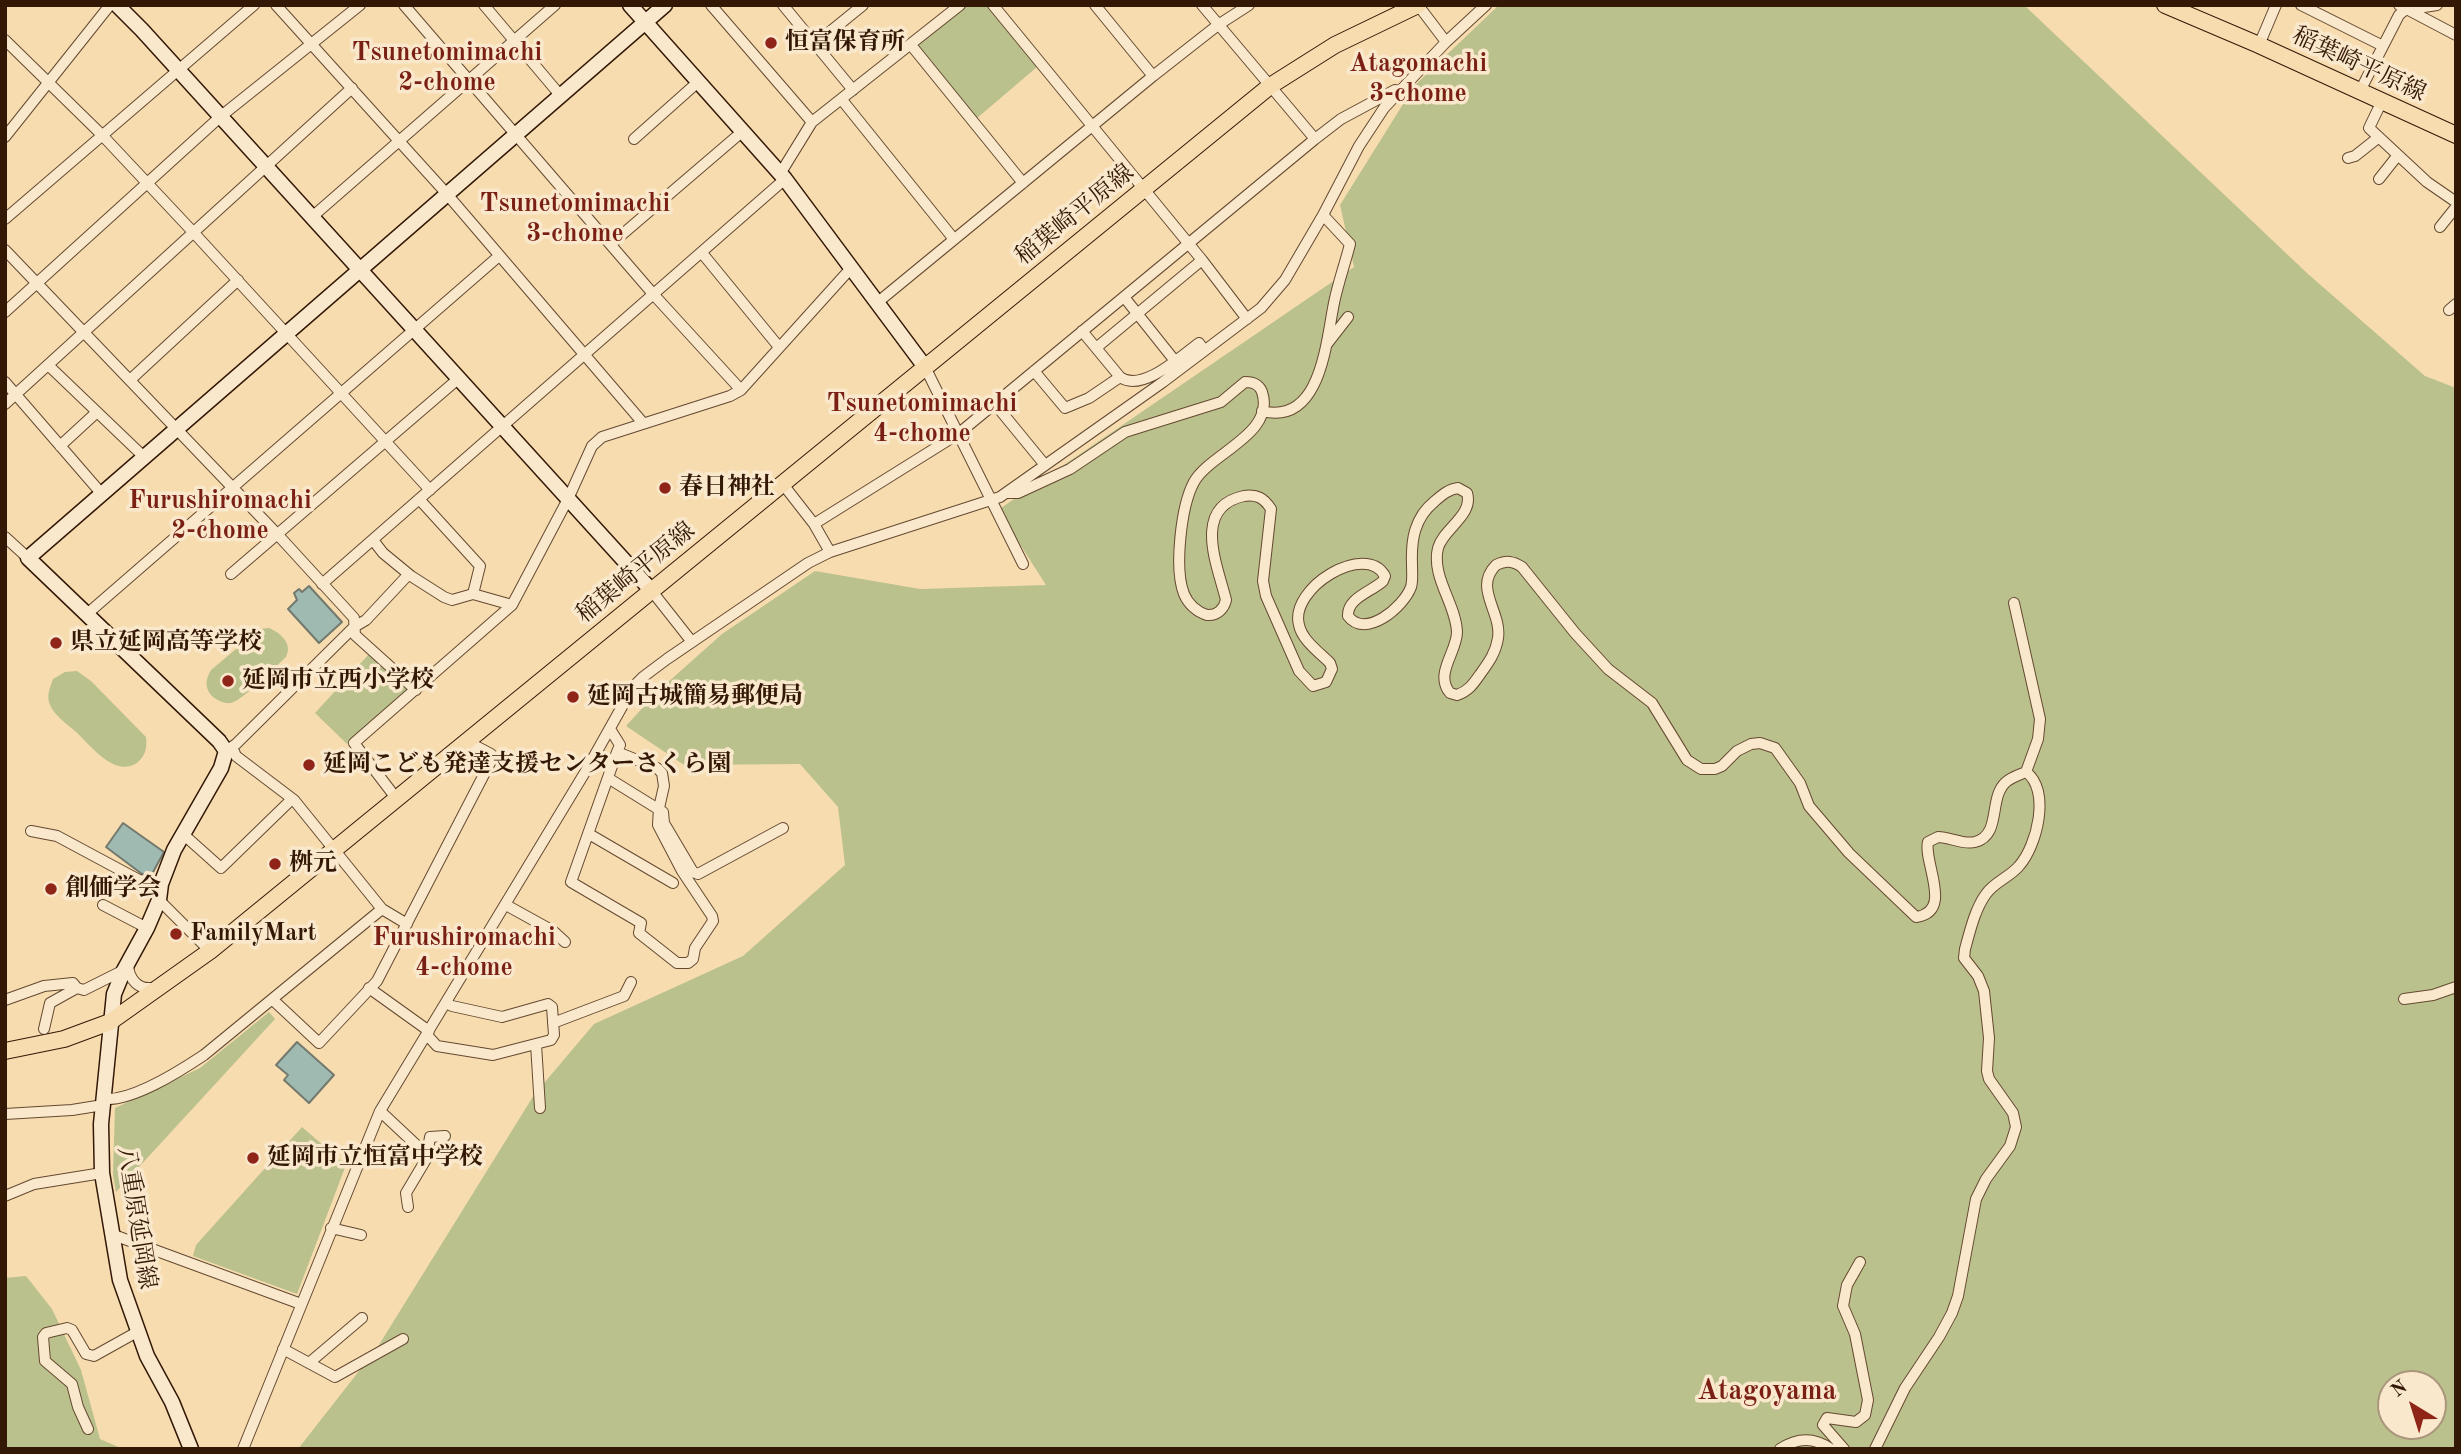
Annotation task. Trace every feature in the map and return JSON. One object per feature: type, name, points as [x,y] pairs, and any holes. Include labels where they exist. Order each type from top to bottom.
[{"type":"main road","name":"稲葉崎平原線","points":[[5,1051],[64,1039],[110,1023],[210,951],[1270,86],[1335,45],[1418,5]]},
{"type":"main road","name":"稲葉崎平原線","points":[[2165,5],[2456,135]]},
{"type":"street","points":[[5,137],[110,5]]},
{"type":"street","points":[[117,5],[651,590],[692,642]]},
{"type":"street","points":[[5,219],[254,5]]},
{"type":"street","points":[[276,5],[446,193],[643,423]]},
{"type":"street","points":[[5,312],[220,117],[360,5]]},
{"type":"street","points":[[404,5],[654,295],[741,390]]},
{"type":"street","points":[[484,5],[560,95]]},
{"type":"street","points":[[312,217],[555,5]]},
{"type":"street","points":[[630,5],[782,176],[925,367],[1023,564]]},
{"type":"street","points":[[27,558],[665,5]]},
{"type":"street","points":[[711,5],[812,121]]},
{"type":"street","points":[[783,5],[853,90]]},
{"type":"street","points":[[816,44],[863,5]]},
{"type":"street","points":[[322,584],[702,253],[782,176],[812,121],[960,5]]},
{"type":"street","points":[[993,5],[1202,260],[1247,319]]},
{"type":"street","points":[[1095,5],[1153,76]]},
{"type":"street","points":[[1202,5],[1315,139]]},
{"type":"street","points":[[878,302],[1153,76],[1218,25],[1249,5]]},
{"type":"street","points":[[1418,5],[1446,42]]},
{"type":"street","points":[[243,1449],[380,1111],[638,682],[791,573],[830,552],[991,501],[1006,493],[1247,319],[1276,293],[1324,215],[1359,146],[1384,108],[1446,42],[1486,5]]},
{"type":"street","points":[[2259,45],[2276,5]]},
{"type":"street","points":[[2301,5],[2383,46]]},
{"type":"street","points":[[2402,8],[2437,5]]},
{"type":"street","points":[[2360,91],[2402,8]]},
{"type":"street","points":[[2402,8],[2456,34]]},
{"type":"street","points":[[5,40],[102,135],[430,490]]},
{"type":"street","points":[[911,45],[1023,183]]},
{"type":"street","points":[[634,139],[698,82]]},
{"type":"street","points":[[814,524],[958,434],[1315,139],[1341,119],[1404,85]]},
{"type":"street","points":[[5,404],[352,88]]},
{"type":"street","points":[[842,100],[953,238]]},
{"type":"street","points":[[2382,101],[2370,128],[2427,182],[2456,205],[2440,227]]},
{"type":"street","points":[[611,244],[743,131]]},
{"type":"street","points":[[2348,158],[2356,156],[2379,137]]},
{"type":"street","points":[[2379,179],[2398,155]]},
{"type":"street","points":[[1262,411],[1282,414],[1305,399],[1319,375],[1336,292],[1350,244],[1324,215]]},
{"type":"street","points":[[5,250],[354,618],[355,635],[416,690]]},
{"type":"street","points":[[702,253],[779,347]]},
{"type":"street","points":[[87,614],[499,256]]},
{"type":"street","points":[[1096,348],[1202,260]]},
{"type":"street","points":[[396,798],[354,743],[512,606],[568,499],[592,446],[602,437],[741,390],[852,267]]},
{"type":"street","points":[[130,380],[238,280]]},
{"type":"street","points":[[1124,298],[1175,361]]},
{"type":"street","points":[[1325,347],[1348,317]]},
{"type":"street","points":[[1082,331],[1120,377],[1130,381],[1151,377],[1199,343],[1204,350]]},
{"type":"street","points":[[48,365],[143,456]]},
{"type":"street","points":[[1034,371],[1065,408],[1090,398],[1120,377]]},
{"type":"street","points":[[231,574],[458,379]]},
{"type":"street","points":[[5,382],[101,493]]},
{"type":"street","points":[[1006,493],[1018,493],[1070,469],[1125,432],[1221,402],[1245,382],[1251,382],[1261,389],[1264,403],[1258,422],[1248,435],[1206,468],[1192,486],[1181,531],[1180,554],[1184,593],[1195,609],[1207,615],[1219,612],[1225,606],[1226,600],[1210,532],[1219,513],[1230,502],[1244,496],[1261,497],[1271,509],[1263,582],[1266,596],[1299,671],[1313,686],[1326,682],[1332,669],[1330,663],[1302,634],[1298,615],[1304,597],[1332,573],[1356,565],[1374,565],[1383,572],[1383,581],[1352,603],[1348,616],[1358,625],[1365,626],[1378,620],[1401,603],[1411,587],[1412,539],[1423,513],[1447,492],[1458,488],[1467,493],[1469,502],[1466,510],[1440,542],[1437,552],[1440,576],[1457,630],[1456,642],[1445,671],[1444,681],[1450,693],[1457,695],[1471,687],[1492,658],[1499,636],[1485,588],[1486,580],[1496,565],[1510,561],[1516,563],[1608,669],[1652,703],[1687,760],[1701,769],[1715,769],[1722,766],[1737,751],[1751,744],[1760,743],[1775,748],[1800,783],[1809,806],[1849,853],[1916,917],[1922,916],[1930,909],[1936,891],[1927,852],[1928,842],[1938,837],[1965,842],[1983,838],[1991,828],[1998,792],[2006,782],[2026,772],[2038,739],[2040,719],[2014,603]]},
{"type":"street","points":[[995,404],[1045,466]]},
{"type":"street","points":[[60,446],[97,412]]},
{"type":"street","points":[[782,483],[814,524],[830,552]]},
{"type":"street","points":[[419,499],[480,566],[473,594]]},
{"type":"street","points":[[5,537],[219,741],[292,799],[382,909],[407,924]]},
{"type":"street","points":[[373,540],[383,553],[411,576],[444,597],[452,600],[473,594],[512,606]]},
{"type":"street","points":[[229,749],[354,627],[366,620],[407,576],[411,576]]},
{"type":"street","points":[[610,729],[620,745],[617,752],[589,834],[571,883],[641,923],[639,933],[682,965],[693,959],[695,948],[713,921],[712,916],[682,871],[658,825],[664,786],[662,773],[657,768],[617,752]]},
{"type":"street","points":[[273,1000],[319,1043],[377,981],[492,758],[491,754],[466,741]]},
{"type":"street","name":"八重原延岡線","points":[[191,1449],[172,1402],[146,1356],[120,1280],[102,1173],[100,1143],[114,994],[159,900],[168,862],[229,749]]},
{"type":"street","points":[[1875,1449],[1905,1388],[1939,1337],[1951,1313],[1958,1296],[1976,1199],[1986,1179],[2010,1146],[2016,1127],[2013,1113],[1989,1079],[1989,1038],[1984,991],[1978,976],[1964,958],[1981,903],[1990,890],[2021,864],[2035,835],[2039,814],[2037,787],[2026,772]]},
{"type":"street","points":[[608,778],[663,812],[664,823],[693,872],[698,874],[783,828]]},
{"type":"street","points":[[183,834],[221,868],[292,799]]},
{"type":"street","points":[[31,831],[57,836],[139,880],[161,884]]},
{"type":"street","points":[[589,834],[673,883]]},
{"type":"street","points":[[159,900],[210,951]]},
{"type":"street","points":[[103,905],[147,928]]},
{"type":"street","points":[[506,905],[554,931],[565,942]]},
{"type":"street","points":[[5,1115],[72,1110],[115,1100],[173,1076],[273,1000],[382,909]]},
{"type":"street","points":[[5,1000],[44,986],[73,983],[84,990],[126,967],[138,986],[151,989],[166,983]]},
{"type":"street","points":[[553,1023],[624,996],[631,982]]},
{"type":"street","points":[[2404,999],[2433,995],[2456,987]]},
{"type":"street","points":[[44,1029],[50,1003],[77,988]]},
{"type":"street","points":[[369,988],[428,1033],[437,1046],[494,1055],[551,1040],[554,1035],[552,1007],[548,1004],[502,1017],[446,1003]]},
{"type":"street","points":[[536,1044],[540,1108]]},
{"type":"street","points":[[380,1111],[427,1155]]},
{"type":"street","points":[[408,1207],[406,1193],[427,1155],[430,1137],[445,1136]]},
{"type":"street","points":[[5,1196],[34,1184],[102,1173]]},
{"type":"street","points":[[331,1228],[361,1236]]},
{"type":"street","points":[[111,1234],[300,1304]]},
{"type":"street","points":[[1844,1449],[1823,1425],[1827,1418],[1856,1422],[1867,1410],[1868,1400],[1855,1334],[1843,1306],[1847,1285],[1860,1262]]},
{"type":"street","points":[[309,1363],[362,1318]]},
{"type":"street","points":[[89,1429],[78,1407],[72,1384],[44,1361],[43,1337],[46,1333],[67,1328],[72,1330],[86,1353],[94,1356],[138,1332]]},
{"type":"street","points":[[283,1349],[335,1377],[359,1361],[403,1339]]},
{"type":"street","points":[[1780,1449],[1796,1440],[1810,1439],[1831,1449]]},
{"type":"green space","points":[[966,5],[986,5],[1037,67],[976,119],[919,48],[919,44]]},
{"type":"green space","points":[[1499,5],[2024,5],[2308,274],[2425,376],[2456,388],[2456,1449],[298,1449],[377,1348],[534,1095],[594,1024],[743,956],[845,865],[838,807],[800,764],[684,765],[626,726],[657,692],[722,634],[815,571],[920,589],[1046,585],[998,510],[1354,267],[1340,205],[1415,85]]},
{"type":"green space","points":[[269,628],[287,643],[286,657],[236,701],[226,703],[213,697],[207,686],[211,670],[260,629]]},
{"type":"green space","points":[[369,654],[408,690],[347,744],[315,713]]},
{"type":"green space","points":[[77,671],[91,681],[146,737],[145,751],[138,762],[121,767],[113,764],[97,753],[52,709],[48,695],[53,679],[65,672]]},
{"type":"green space","points":[[269,1012],[275,1019],[116,1192],[113,1175],[115,1108],[200,1068]]},
{"type":"green space","points":[[302,1127],[346,1165],[297,1294],[193,1256],[196,1245]]},
{"type":"green space","points":[[26,1276],[52,1309],[81,1370],[100,1439],[123,1449],[5,1449],[5,1278]]},
{"type":"water","points":[[309,586],[342,622],[319,643],[288,609],[297,600],[294,593],[299,589],[302,592]]},
{"type":"water","points":[[123,823],[164,852],[152,874],[142,874],[106,847]]},
{"type":"water","points":[[297,1042],[334,1075],[309,1103],[284,1080],[288,1075],[276,1065]]},
{"type":"place","name":"恒富保育所","points":[[771,43]]},
{"type":"place","name":"春日神社","points":[[665,488]]},
{"type":"place","name":"県立延岡高等学校","points":[[56,643]]},
{"type":"place","name":"延岡市立西小学校","points":[[228,681]]},
{"type":"place","name":"延岡古城簡易郵便局","points":[[573,697]]},
{"type":"place","name":"延岡こども発達支援センターさくら園","points":[[309,765]]},
{"type":"place","name":"桝元","points":[[275,864]]},
{"type":"place","name":"創価学会","points":[[51,889]]},
{"type":"place","name":"FamilyMart","points":[[176,934]]},
{"type":"place","name":"延岡市立恒富中学校","points":[[253,1158]]},
{"type":"district","name":"Tsunetomimachi 2-chome","points":[[447,68]]},
{"type":"district","name":"Atagomachi 3-chome","points":[[1418,79]]},
{"type":"district","name":"Tsunetomimachi 3-chome","points":[[575,218]]},
{"type":"district","name":"Tsunetomimachi 4-chome","points":[[922,419]]},
{"type":"district","name":"Furushiromachi 2-chome","points":[[220,516]]},
{"type":"district","name":"Furushiromachi 4-chome","points":[[464,953]]},
{"type":"district","name":"Atagoyama","points":[[1767,1392]]}]
